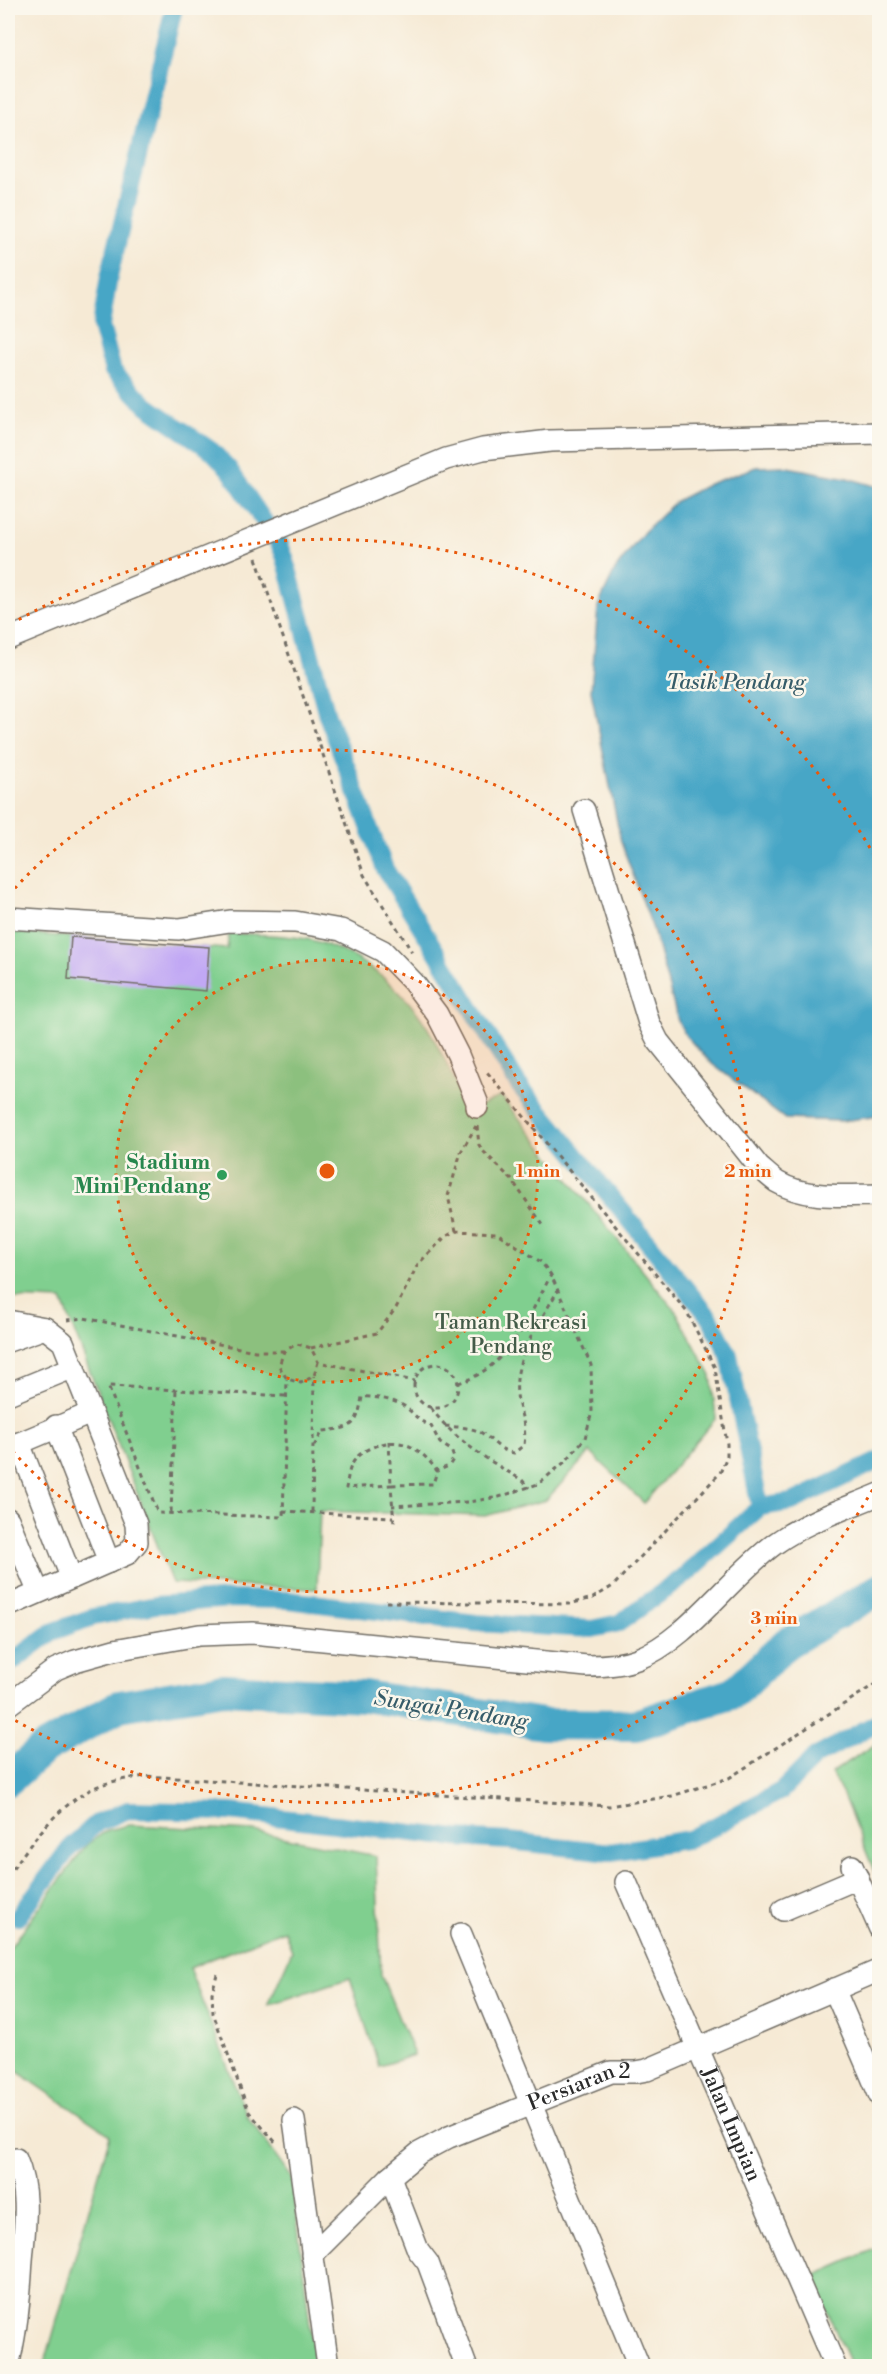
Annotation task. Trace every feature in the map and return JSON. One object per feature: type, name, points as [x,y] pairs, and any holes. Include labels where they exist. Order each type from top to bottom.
[{"type":"street","points":[[8,639],[446,459],[483,448],[514,443],[879,433]]},
{"type":"street","points":[[584,810],[649,1023],[658,1041],[759,1167],[775,1181],[792,1190],[824,1195],[879,1195]]},
{"type":"street","points":[[8,918],[180,929],[230,921],[295,922],[341,930],[383,951],[413,982],[437,1014],[477,1102],[477,1116]]},
{"type":"street","points":[[8,1321],[45,1328],[63,1342],[136,1524],[137,1542],[127,1554],[8,1606]]},
{"type":"street","points":[[8,1341],[45,1328]]},
{"type":"street","points":[[8,1394],[74,1367]]},
{"type":"street","points":[[71,1577],[13,1445],[91,1413]]},
{"type":"street","points":[[56,1426],[109,1562]]},
{"type":"street","points":[[8,1705],[56,1669],[75,1661],[114,1650],[199,1635],[253,1633],[587,1666],[620,1664],[660,1648],[777,1542],[807,1525],[879,1494]]},
{"type":"street","points":[[8,1519],[38,1592]]},
{"type":"street","points":[[783,1911],[855,1871],[879,1929]]},
{"type":"street","name":"Jalan Impian","points":[[626,1882],[835,2367]]},
{"type":"street","points":[[461,1934],[639,2367]]},
{"type":"street","name":"Persiaran 2","points":[[312,2255],[390,2176],[434,2144],[611,2072],[641,2071],[879,1970]]},
{"type":"street","points":[[834,1989],[879,2096]]},
{"type":"street","points":[[294,2120],[328,2367]]},
{"type":"street","points":[[8,2367],[16,2332],[26,2224],[23,2182],[15,2159]]},
{"type":"street","points":[[390,2176],[418,2250],[428,2264],[466,2367]]},
{"type":"path","points":[[253,538],[364,875],[415,956]]},
{"type":"path","points":[[386,1602],[569,1604],[593,1598],[613,1586],[720,1473],[727,1456],[715,1368],[687,1312],[484,1068]]},
{"type":"path","points":[[477,1116],[477,1137],[484,1152],[512,1180],[543,1225]]},
{"type":"path","points":[[456,1231],[448,1196],[460,1152],[477,1116]]},
{"type":"path","points":[[45,1328],[64,1321],[84,1318],[255,1351],[284,1351],[297,1344],[311,1348],[338,1344],[377,1333],[396,1308],[418,1264],[445,1237],[456,1231],[497,1233],[540,1262],[551,1275],[591,1365],[592,1412],[585,1438],[559,1467],[530,1488],[499,1497],[469,1502],[392,1506]]},
{"type":"path","points":[[458,1383],[475,1378],[519,1336],[551,1275]]},
{"type":"path","points":[[445,1426],[480,1432],[505,1452],[514,1453],[524,1445],[526,1430],[517,1394],[520,1361],[558,1290]]},
{"type":"path","points":[[311,1348],[318,1362],[314,1376],[312,1512]]},
{"type":"path","points":[[284,1351],[279,1366],[287,1379],[283,1517],[158,1513],[108,1386],[285,1396]]},
{"type":"path","points":[[318,1362],[414,1381]]},
{"type":"path","points":[[431,1408],[445,1407],[456,1397],[458,1383],[452,1370],[440,1363],[426,1365],[416,1375],[413,1389],[419,1401],[431,1408],[445,1426],[465,1444],[522,1480],[530,1488]]},
{"type":"path","points":[[287,1379],[301,1383],[314,1376]]},
{"type":"path","points":[[171,1512],[176,1389]]},
{"type":"path","points":[[314,1446],[323,1431],[348,1428],[358,1419],[362,1397],[375,1396],[403,1406],[418,1421],[431,1426],[440,1443],[451,1450],[454,1458],[449,1466],[437,1471]]},
{"type":"path","points":[[389,1441],[417,1449],[437,1471],[433,1484],[346,1488],[354,1460],[363,1451],[389,1441]]},
{"type":"path","points":[[389,1441],[394,1524]]},
{"type":"path","points":[[283,1511],[393,1517]]},
{"type":"path","points":[[8,1876],[29,1847],[66,1808],[88,1791],[115,1781],[146,1776],[609,1806],[672,1796],[729,1778],[879,1681]]},
{"type":"path","points":[[217,1974],[212,1992],[213,2013],[249,2112],[279,2146]]},
{"type":"green space","name":"Taman Rekreasi Pendang","points":[[8,932],[227,949],[229,933],[280,936],[311,940],[330,946],[365,964],[397,990],[423,1020],[469,1111],[501,1096],[677,1313],[711,1376],[716,1418],[644,1503],[590,1452],[546,1500],[485,1516],[320,1511],[317,1589],[172,1583],[62,1300],[8,1298]]},
{"type":"green space","points":[[879,1742],[879,1883],[843,1795],[831,1773]]},
{"type":"green space","points":[[129,1825],[253,1831],[376,1856],[381,1975],[414,2055],[379,2066],[350,1978],[268,2005],[292,1951],[284,1930],[189,1968],[247,2116],[292,2178],[315,2366],[44,2366],[110,2135],[8,2065],[8,1950],[87,1844],[108,1830]]},
{"type":"green space","points":[[879,2247],[879,2366],[851,2366],[812,2277]]},
{"type":"water","name":"Tasik Pendang","points":[[782,466],[847,478],[879,487],[879,1116],[842,1121],[785,1119],[712,1064],[686,1036],[678,1021],[653,929],[621,842],[591,691],[598,606],[615,570],[644,532],[676,501],[709,484],[756,467]]},
{"type":"building","points":[[71,937],[209,947],[206,991],[68,979]]},
{"type":"waterway","points":[[174,8],[109,277],[101,326],[113,371],[146,405],[212,451],[229,469],[280,545],[327,715],[385,869],[518,1084],[710,1318],[729,1355],[760,1507]]},
{"type":"waterway","points":[[8,1665],[52,1632],[93,1617],[156,1605],[230,1599],[288,1600],[476,1623],[592,1629],[619,1623],[682,1578],[760,1507],[792,1502],[880,1460]]},
{"type":"waterway","name":"Sungai Pendang","points":[[8,1780],[43,1749],[119,1706],[223,1689],[364,1696],[543,1724],[636,1725],[734,1693],[787,1643],[880,1589]]},
{"type":"waterway","points":[[18,1917],[70,1847],[97,1823],[128,1810],[230,1812],[456,1838],[611,1852],[690,1839],[781,1791],[815,1757],[880,1721]]},
{"type":"place","name":"Stadium Mini Pendang","points":[[222,1175]]}]
